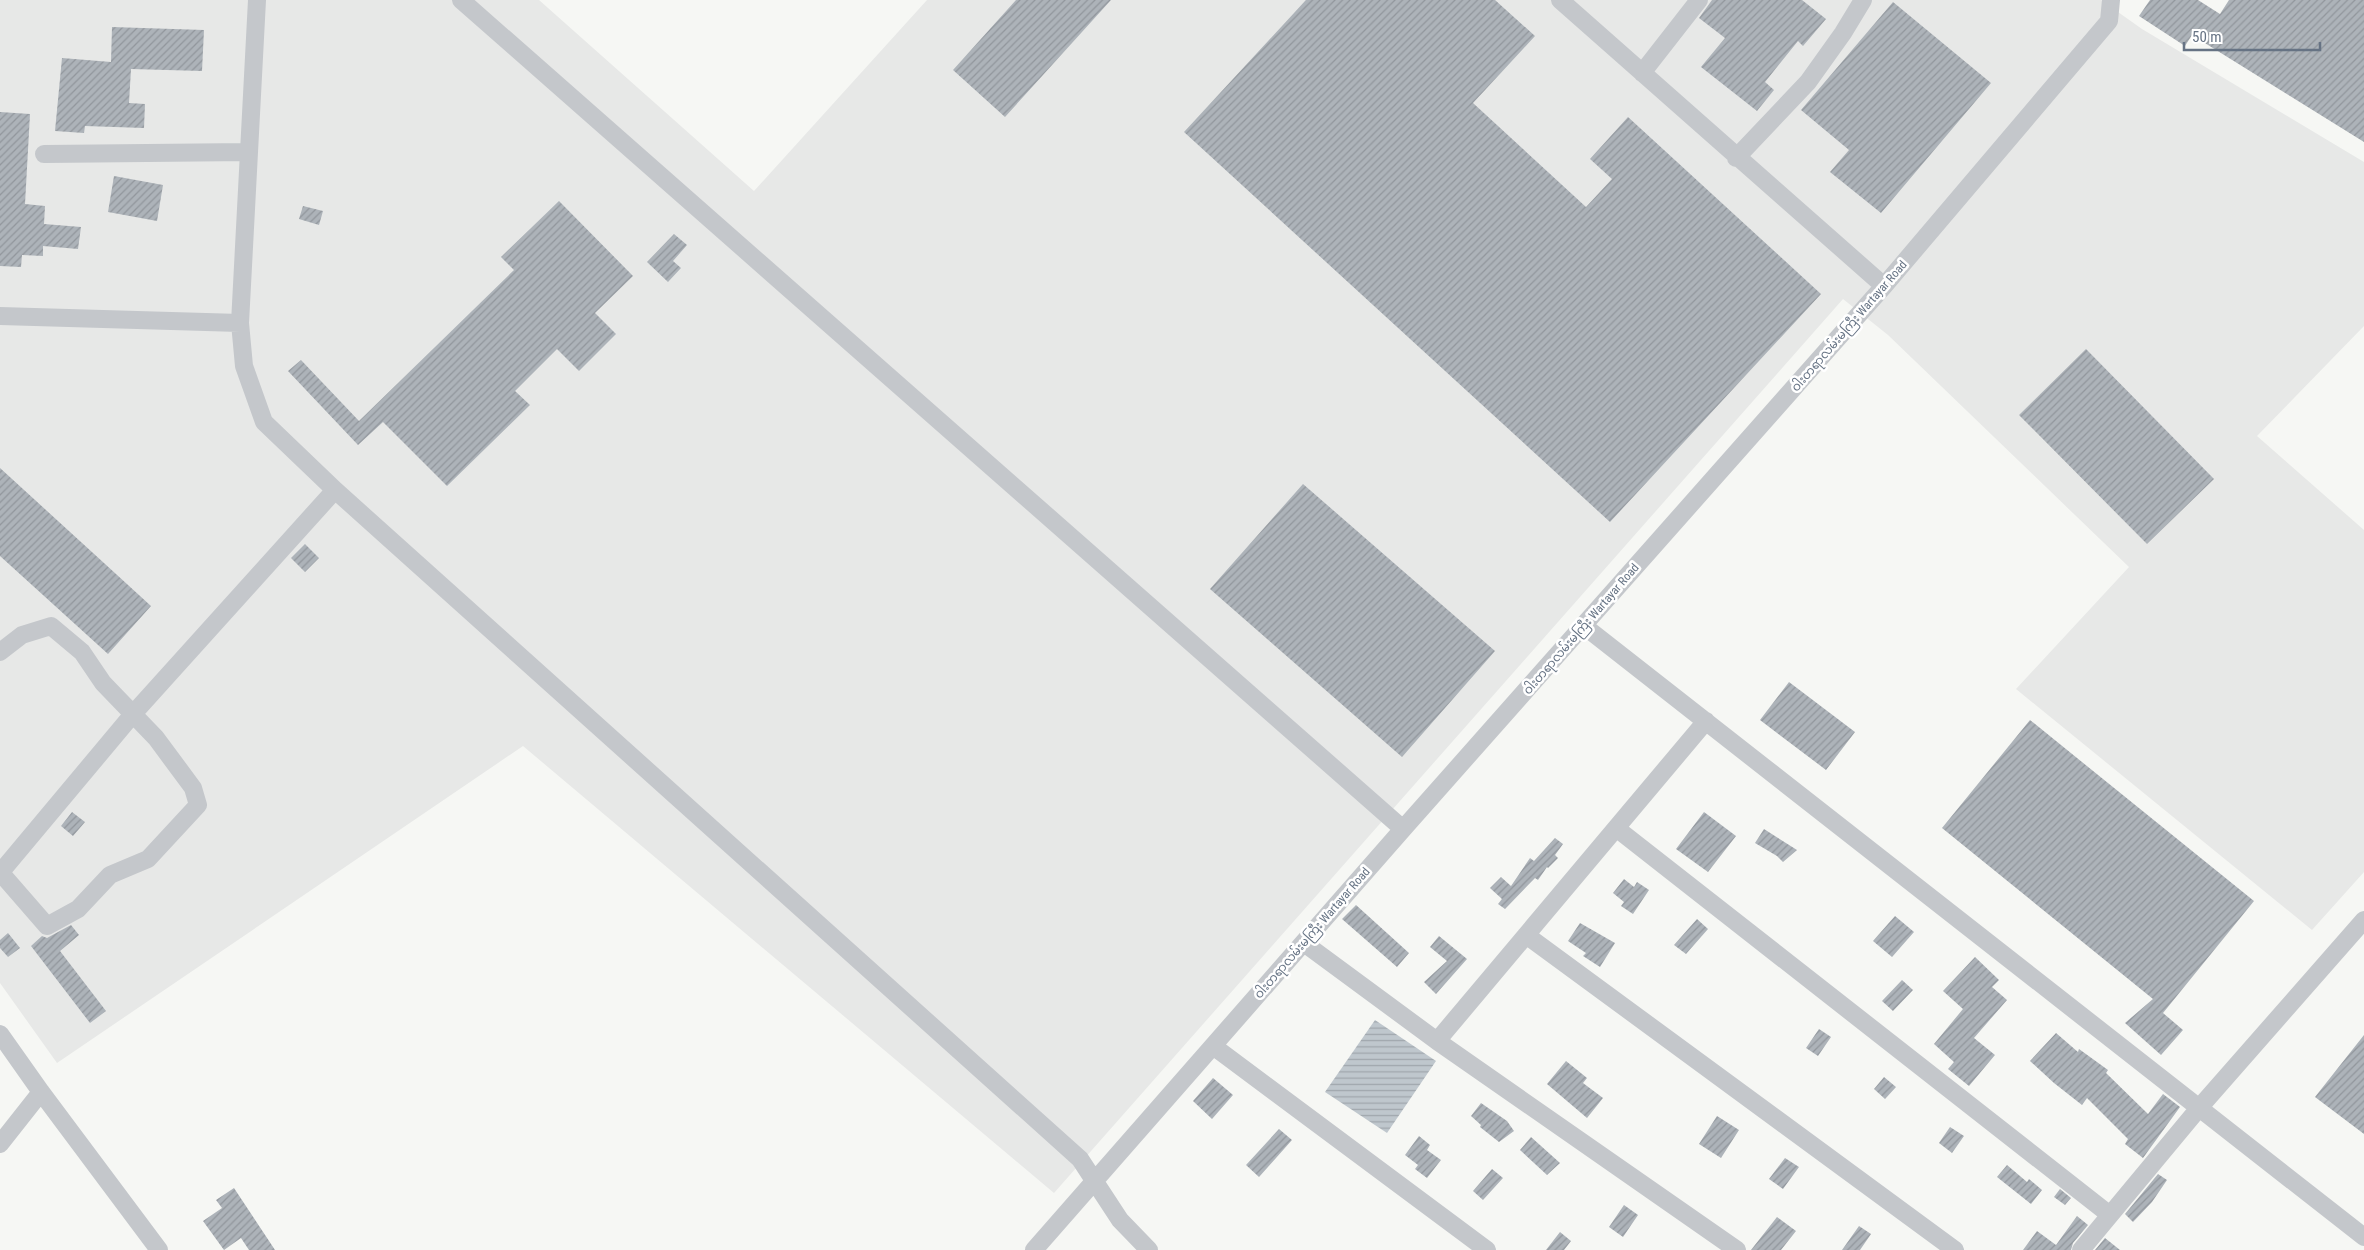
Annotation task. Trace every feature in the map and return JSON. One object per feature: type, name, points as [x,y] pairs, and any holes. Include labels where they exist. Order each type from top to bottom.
[{"type":"street","points":[[258,0],[240,323],[244,366],[264,422],[335,490],[1080,1159],[1093,1182],[1120,1220],[1149,1250]]},
{"type":"street","points":[[461,0],[1403,829]]},
{"type":"street","points":[[1560,0],[1736,158],[1884,286]]},
{"type":"street","points":[[1642,73],[1699,0]]},
{"type":"street","points":[[1736,158],[1808,82],[1864,0]]},
{"type":"street","name":"ဝါးတရာလမ်းမကြီး Wartayar Road","points":[[1034,1250],[1403,829],[1884,286],[2110,21],[2111,0]]},
{"type":"street","points":[[44,154],[249,152]]},
{"type":"street","points":[[0,316],[240,323]]},
{"type":"street","points":[[0,652],[22,635],[51,626],[82,652],[104,683],[133,714],[156,738],[193,788],[198,805],[148,859],[110,876],[78,909],[47,926],[0,872],[133,714],[335,490]]},
{"type":"street","points":[[1584,626],[2364,1237]]},
{"type":"street","points":[[1437,1041],[1706,721]]},
{"type":"street","points":[[1616,828],[2110,1215]]},
{"type":"street","points":[[2081,1250],[2199,1108],[2364,920]]},
{"type":"street","points":[[1526,935],[1955,1250]]},
{"type":"street","points":[[1304,943],[1437,1041],[1736,1250]]},
{"type":"street","points":[[0,1034],[153,1247]]},
{"type":"street","points":[[1213,1046],[1487,1250]]},
{"type":"street","points":[[0,1144],[40,1092]]},
{"type":"shaded area","points":[[0,0],[539,0],[754,191],[927,0],[2101,0],[2142,29],[2364,162],[2364,326],[2257,436],[2364,530],[2364,872],[2312,930],[2016,689],[2129,567],[1888,335],[1843,299],[1054,1193],[523,746],[57,1063],[0,983]]},
{"type":"shaded area","points":[[1375,1020],[1436,1061],[1387,1133],[1325,1092]]},
{"type":"building","points":[[1016,0],[1111,0],[1005,117],[953,70]]},
{"type":"building","points":[[1306,0],[1495,0],[1535,36],[1473,103],[1586,207],[1612,179],[1590,159],[1628,117],[1821,294],[1610,522],[1184,132]]},
{"type":"building","points":[[1712,0],[1802,0],[1826,19],[1803,46],[1798,41],[1765,82],[1774,90],[1757,111],[1701,67],[1725,38],[1699,18]]},
{"type":"building","points":[[2150,0],[2198,0],[2220,14],[2229,0],[2364,0],[2364,142],[2192,35],[2185,46],[2139,16]]},
{"type":"building","points":[[1893,2],[1991,83],[1881,213],[1830,172],[1849,150],[1801,110]]},
{"type":"building","points":[[112,27],[204,30],[202,71],[131,69],[129,103],[145,104],[144,128],[85,126],[84,133],[55,131],[62,58],[111,62]]},
{"type":"building","points":[[0,112],[30,114],[25,204],[45,206],[44,224],[81,227],[78,249],[43,246],[43,256],[22,255],[21,267],[0,266]]},
{"type":"building","points":[[114,176],[163,185],[157,221],[108,212]]},
{"type":"building","points":[[559,201],[633,276],[595,313],[616,334],[579,371],[557,349],[515,391],[530,405],[447,486],[383,422],[358,445],[288,371],[301,360],[359,421],[514,270],[501,257]]},
{"type":"building","points":[[303,206],[323,211],[319,225],[299,219]]},
{"type":"building","points":[[674,234],[687,245],[673,261],[681,268],[668,282],[647,262]]},
{"type":"building","points":[[2086,349],[2214,479],[2147,544],[2019,415]]},
{"type":"building","points":[[0,468],[151,606],[108,654],[0,556]]},
{"type":"building","points":[[1303,484],[1495,651],[1402,757],[1210,589]]},
{"type":"building","points":[[305,544],[319,558],[305,572],[291,558]]},
{"type":"building","points":[[1789,682],[1855,732],[1826,770],[1760,720]]},
{"type":"building","points":[[2030,720],[2254,901],[2163,1013],[2183,1030],[2161,1055],[2125,1023],[2153,999],[1942,828]]},
{"type":"building","points":[[72,812],[85,822],[73,836],[61,826]]},
{"type":"building","points":[[1704,812],[1736,836],[1708,872],[1676,849]]},
{"type":"building","points":[[1764,829],[1797,850],[1783,862],[1777,856],[1755,843]]},
{"type":"building","points":[[1555,838],[1563,844],[1555,855],[1558,858],[1547,867],[1538,880],[1535,878],[1505,909],[1498,904],[1502,899],[1490,888],[1501,877],[1511,886],[1530,858],[1534,861]]},
{"type":"building","points":[[1624,879],[1634,887],[1637,882],[1649,890],[1633,914],[1621,906],[1624,902],[1613,893]]},
{"type":"building","points":[[1356,905],[1409,953],[1397,967],[1342,919]]},
{"type":"building","points":[[1895,916],[1914,932],[1892,957],[1873,941]]},
{"type":"building","points":[[1697,919],[1708,929],[1686,954],[1674,945]]},
{"type":"building","points":[[1580,923],[1615,943],[1600,967],[1583,956],[1586,953],[1568,941]]},
{"type":"building","points":[[71,925],[79,935],[60,951],[106,1011],[90,1023],[31,946],[42,936],[47,938]]},
{"type":"building","points":[[8,933],[20,948],[8,957],[0,948],[0,940]]},
{"type":"building","points":[[1439,936],[1467,959],[1436,994],[1424,982],[1447,961],[1430,947]]},
{"type":"building","points":[[1975,957],[1999,980],[1992,987],[2007,1000],[1974,1038],[1995,1055],[1969,1086],[1948,1069],[1954,1062],[1934,1044],[1963,1009],[1943,991]]},
{"type":"building","points":[[1902,980],[1913,990],[1893,1011],[1882,1001]]},
{"type":"building","points":[[1819,1029],[1831,1037],[1818,1056],[1806,1048]]},
{"type":"building","points":[[2056,1033],[2078,1052],[2079,1049],[2108,1070],[2106,1073],[2148,1114],[2163,1094],[2180,1107],[2143,1158],[2125,1144],[2128,1139],[2087,1098],[2082,1105],[2030,1061]]},
{"type":"building","points":[[2364,1035],[2364,1134],[2315,1097]]},
{"type":"building","points":[[1566,1061],[1587,1078],[1583,1083],[1603,1098],[1587,1118],[1547,1084]]},
{"type":"building","points":[[1884,1077],[1896,1087],[1885,1099],[1874,1089]]},
{"type":"building","points":[[1213,1078],[1233,1095],[1212,1119],[1193,1101]]},
{"type":"building","points":[[1481,1103],[1507,1121],[1514,1131],[1499,1142],[1480,1127],[1481,1125],[1471,1116]]},
{"type":"building","points":[[1717,1116],[1739,1130],[1721,1158],[1699,1144]]},
{"type":"building","points":[[1950,1127],[1964,1136],[1952,1153],[1939,1143]]},
{"type":"building","points":[[1279,1129],[1292,1140],[1259,1177],[1246,1165]]},
{"type":"building","points":[[1419,1136],[1430,1145],[1427,1150],[1441,1160],[1427,1178],[1415,1169],[1418,1165],[1405,1155]]},
{"type":"building","points":[[1531,1137],[1560,1163],[1547,1175],[1520,1150]]},
{"type":"building","points":[[1785,1158],[1799,1167],[1783,1189],[1769,1179]]},
{"type":"building","points":[[2007,1165],[2027,1182],[2029,1179],[2042,1190],[2031,1204],[1997,1177]]},
{"type":"building","points":[[1492,1169],[1503,1178],[1483,1200],[1473,1191]]},
{"type":"building","points":[[2158,1174],[2167,1180],[2152,1202],[2133,1222],[2125,1214]]},
{"type":"building","points":[[234,1188],[275,1250],[249,1250],[241,1238],[224,1250],[203,1221],[222,1208],[216,1200]]},
{"type":"building","points":[[2060,1189],[2071,1198],[2065,1205],[2054,1197]]},
{"type":"building","points":[[1624,1205],[1638,1215],[1623,1237],[1609,1227]]},
{"type":"building","points":[[2077,1216],[2088,1225],[2073,1243],[2071,1250],[2023,1250],[2037,1231],[2056,1245]]},
{"type":"building","points":[[1777,1217],[1796,1231],[1781,1250],[1751,1250]]},
{"type":"building","points":[[1859,1226],[1871,1234],[1860,1250],[1842,1250]]},
{"type":"building","points":[[1560,1232],[1571,1241],[1564,1250],[1546,1250]]},
{"type":"building","points":[[2105,1238],[2120,1250],[2095,1250]]}]
